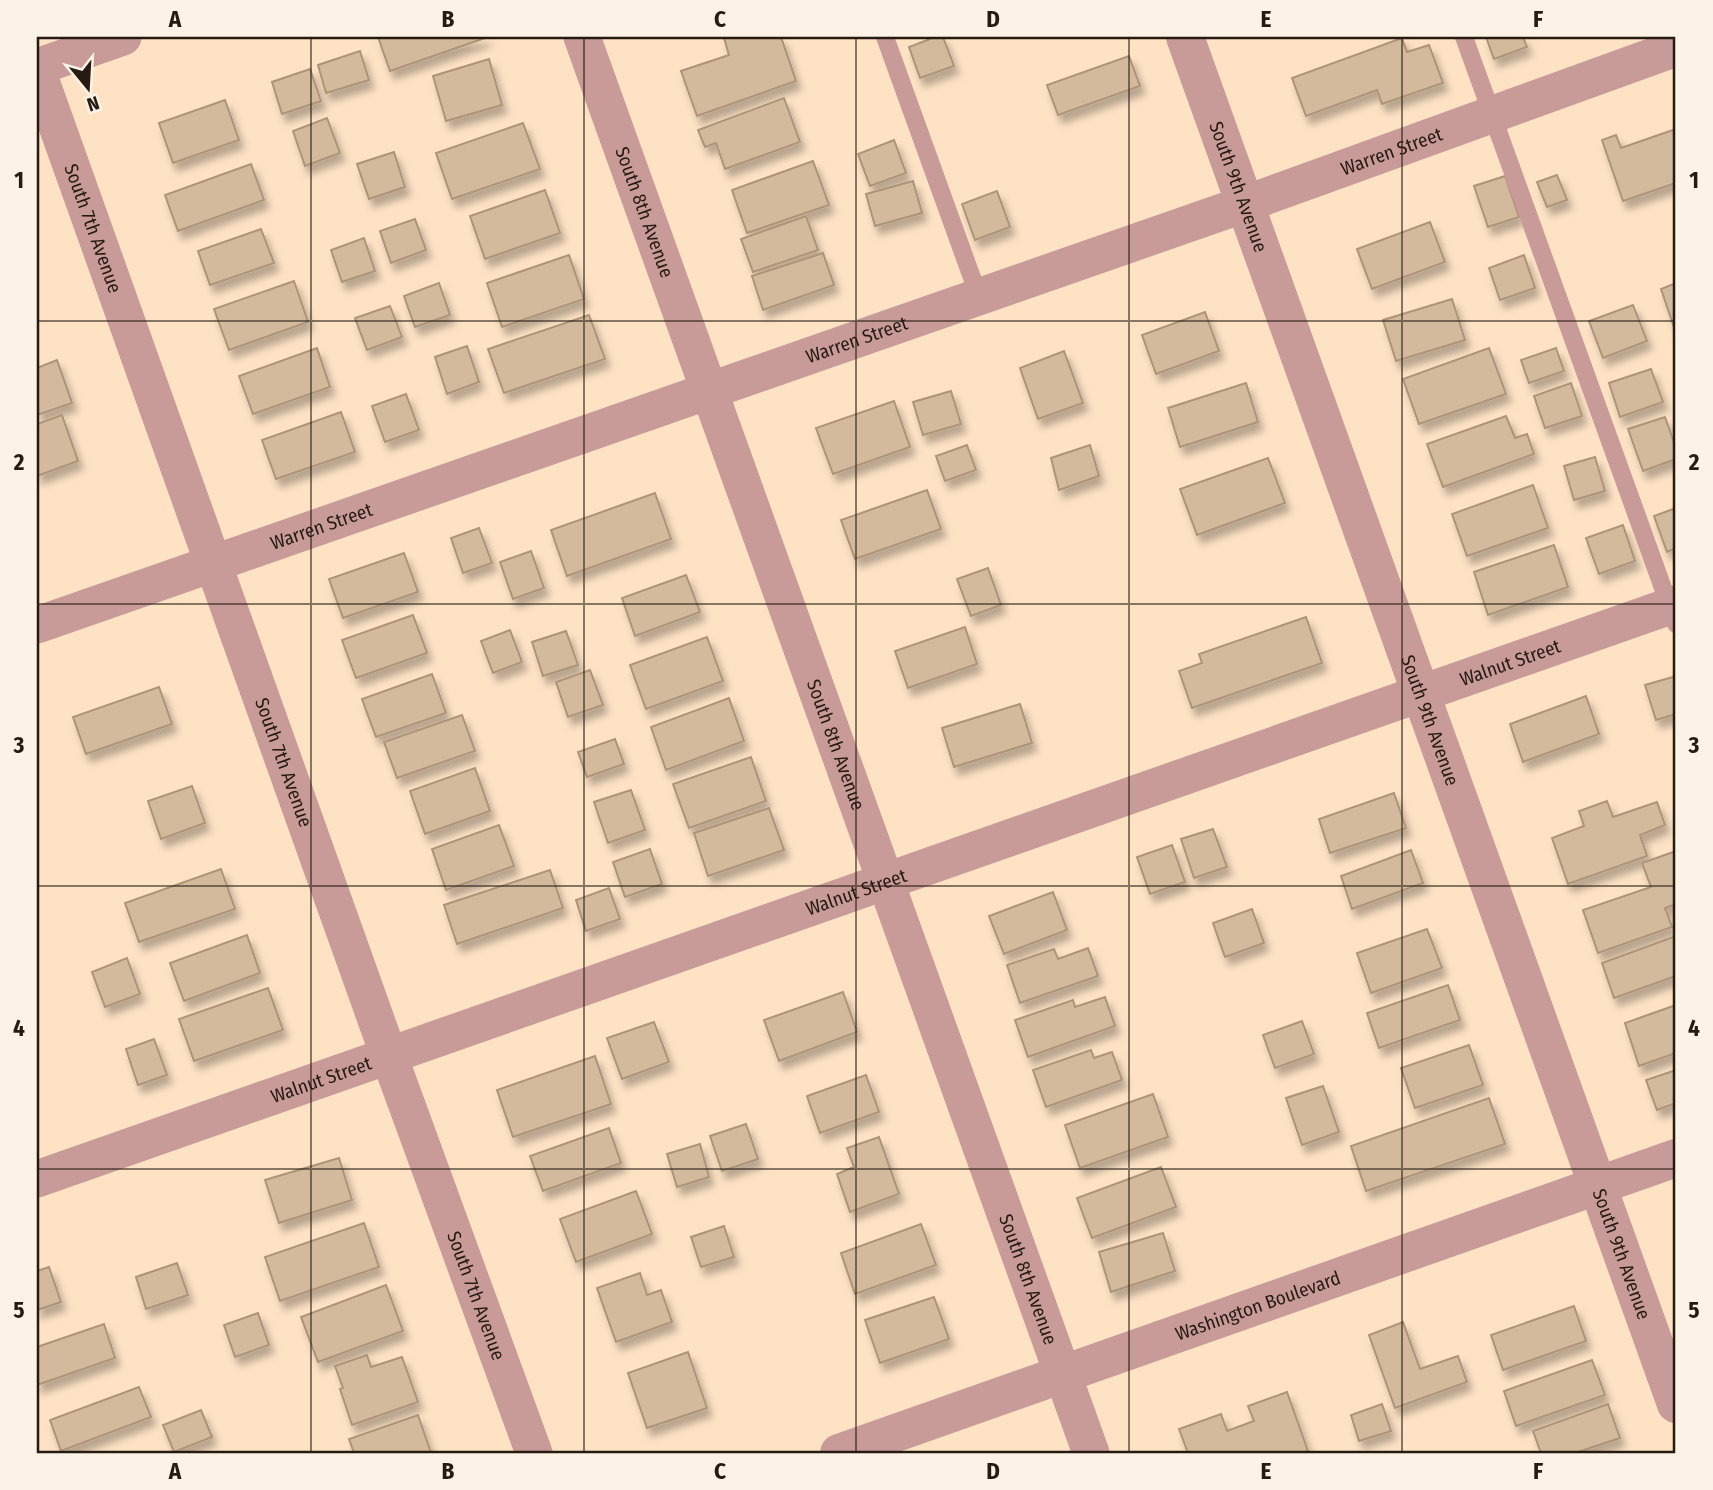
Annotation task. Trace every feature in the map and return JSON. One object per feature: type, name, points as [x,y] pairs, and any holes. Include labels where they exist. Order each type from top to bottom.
[{"type":"street","points":[[37,69],[123,37]]},
{"type":"street","name":"South 8th Avenue","points":[[582,37],[1091,1453]]},
{"type":"street","name":"South 9th Avenue","points":[[1185,37],[1676,1404]]},
{"type":"street","name":"Warren Street","points":[[37,625],[1245,204],[1676,48]]},
{"type":"street","name":"South 7th Avenue","points":[[37,69],[388,1056],[534,1453]]},
{"type":"street","name":"Walnut Street","points":[[37,1179],[1421,694],[1674,612]]},
{"type":"street","name":"Washington Boulevard","points":[[839,1453],[1676,1158]]},
{"type":"lane","points":[[885,37],[979,297]]},
{"type":"lane","points":[[1464,37],[1674,612]]},
{"type":"building","points":[[378,37],[488,37],[390,71]]},
{"type":"building","points":[[781,37],[796,81],[697,116],[681,71],[729,55],[724,38]]},
{"type":"building","points":[[935,37],[943,37],[954,66],[920,78],[909,47]]},
{"type":"building","points":[[1486,37],[1523,37],[1527,47],[1494,59]]},
{"type":"building","points":[[1402,38],[1407,52],[1429,45],[1443,83],[1382,104],[1377,90],[1306,116],[1292,78]]},
{"type":"building","points":[[360,51],[369,80],[326,93],[318,65]]},
{"type":"building","points":[[1129,56],[1140,86],[1058,115],[1047,85]]},
{"type":"building","points":[[489,59],[502,105],[446,121],[433,76]]},
{"type":"building","points":[[310,69],[321,101],[282,114],[272,82]]},
{"type":"building","points":[[784,98],[800,142],[725,169],[716,143],[705,147],[698,130]]},
{"type":"building","points":[[225,100],[239,140],[173,163],[159,123]]},
{"type":"building","points":[[327,118],[340,153],[305,166],[293,131]]},
{"type":"building","points":[[523,123],[540,169],[452,199],[436,153]]},
{"type":"building","points":[[1676,129],[1676,183],[1623,201],[1602,140],[1616,135],[1621,148]]},
{"type":"building","points":[[894,140],[906,173],[870,186],[858,154]]},
{"type":"building","points":[[394,152],[405,187],[369,199],[357,164]]},
{"type":"building","points":[[813,161],[829,205],[747,233],[732,190]]},
{"type":"building","points":[[251,164],[264,200],[178,231],[165,195]]},
{"type":"building","points":[[1557,175],[1567,200],[1547,207],[1537,182]]},
{"type":"building","points":[[1505,176],[1519,217],[1488,227],[1474,186]]},
{"type":"building","points":[[913,181],[922,213],[875,226],[866,194]]},
{"type":"building","points":[[545,190],[560,233],[485,259],[470,216]]},
{"type":"building","points":[[997,191],[1010,227],[975,240],[962,204]]},
{"type":"building","points":[[806,216],[818,250],[753,272],[741,239]]},
{"type":"building","points":[[415,219],[426,250],[391,263],[380,231]]},
{"type":"building","points":[[1430,222],[1445,262],[1372,289],[1357,249]]},
{"type":"building","points":[[261,229],[274,263],[210,285],[198,251]]},
{"type":"building","points":[[364,238],[375,271],[342,282],[331,250]]},
{"type":"building","points":[[823,253],[834,285],[763,310],[752,276]]},
{"type":"building","points":[[569,255],[584,299],[502,327],[487,283]]},
{"type":"building","points":[[1524,255],[1535,288],[1500,300],[1489,268]]},
{"type":"building","points":[[294,281],[308,322],[229,350],[214,309]]},
{"type":"building","points":[[439,283],[450,315],[415,327],[404,296]]},
{"type":"building","points":[[1676,283],[1676,330],[1675,330],[1661,289]]},
{"type":"building","points":[[1452,299],[1465,340],[1396,361],[1383,320]]},
{"type":"building","points":[[1633,305],[1647,341],[1603,358],[1589,321]]},
{"type":"building","points":[[390,306],[402,337],[367,350],[355,318]]},
{"type":"building","points":[[1205,312],[1219,351],[1156,374],[1142,335]]},
{"type":"building","points":[[589,315],[605,359],[504,393],[488,349]]},
{"type":"building","points":[[467,346],[479,382],[447,394],[435,357]]},
{"type":"building","points":[[317,348],[330,387],[253,414],[239,376]]},
{"type":"building","points":[[1489,348],[1506,394],[1419,424],[1403,379]]},
{"type":"building","points":[[1556,348],[1564,371],[1529,383],[1521,360]]},
{"type":"building","points":[[1064,351],[1083,403],[1038,419],[1020,368]]},
{"type":"building","points":[[57,360],[72,403],[37,415],[37,368]]},
{"type":"building","points":[[1651,369],[1663,402],[1620,417],[1609,383]]},
{"type":"building","points":[[1246,383],[1258,422],[1180,447],[1168,408]]},
{"type":"building","points":[[1571,383],[1582,416],[1545,428],[1534,396]]},
{"type":"building","points":[[951,391],[961,424],[923,435],[913,402]]},
{"type":"building","points":[[406,394],[419,430],[385,442],[372,406]]},
{"type":"building","points":[[894,401],[910,447],[833,474],[816,428]]},
{"type":"building","points":[[341,412],[355,452],[276,479],[262,440]]},
{"type":"building","points":[[62,415],[78,461],[37,476],[37,424]]},
{"type":"building","points":[[1506,416],[1515,438],[1527,434],[1534,454],[1443,487],[1427,444]]},
{"type":"building","points":[[1665,417],[1676,448],[1676,459],[1643,471],[1628,429]]},
{"type":"building","points":[[967,445],[976,470],[945,481],[936,456]]},
{"type":"building","points":[[1090,445],[1099,476],[1059,490],[1051,458]]},
{"type":"building","points":[[1595,457],[1605,491],[1574,500],[1564,466]]},
{"type":"building","points":[[1268,458],[1285,503],[1197,535],[1180,489]]},
{"type":"building","points":[[1533,485],[1548,528],[1467,556],[1452,514]]},
{"type":"building","points":[[927,490],[941,529],[855,559],[841,520]]},
{"type":"building","points":[[655,493],[671,539],[567,576],[551,530]]},
{"type":"building","points":[[1676,508],[1676,548],[1667,552],[1654,516]]},
{"type":"building","points":[[1623,525],[1635,561],[1599,574],[1586,538]]},
{"type":"building","points":[[479,528],[492,563],[463,573],[451,538]]},
{"type":"building","points":[[1554,545],[1568,587],[1488,615],[1474,572]]},
{"type":"building","points":[[531,551],[544,588],[513,599],[500,562]]},
{"type":"building","points":[[404,553],[418,592],[343,618],[329,579]]},
{"type":"building","points":[[988,568],[1001,605],[971,616],[957,579]]},
{"type":"building","points":[[686,575],[700,612],[635,636],[622,598]]},
{"type":"building","points":[[413,615],[427,653],[356,678],[342,640]]},
{"type":"building","points":[[1306,617],[1322,663],[1192,708],[1179,671],[1202,663],[1199,654]]},
{"type":"building","points":[[965,627],[977,664],[908,688],[895,651]]},
{"type":"building","points":[[510,630],[522,662],[493,673],[481,641]]},
{"type":"building","points":[[566,631],[578,665],[543,676],[532,642]]},
{"type":"building","points":[[707,637],[723,681],[646,709],[630,665]]},
{"type":"building","points":[[590,670],[603,705],[568,717],[556,682]]},
{"type":"building","points":[[432,674],[446,713],[376,737],[362,699]]},
{"type":"building","points":[[1676,676],[1676,714],[1656,720],[1645,685]]},
{"type":"building","points":[[159,687],[172,724],[86,754],[73,717]]},
{"type":"building","points":[[1586,696],[1599,734],[1523,762],[1510,724]]},
{"type":"building","points":[[729,698],[744,741],[666,770],[651,727]]},
{"type":"building","points":[[1020,704],[1032,743],[954,767],[942,728]]},
{"type":"building","points":[[462,715],[475,751],[397,778],[384,742]]},
{"type":"building","points":[[615,739],[624,764],[587,777],[578,752]]},
{"type":"building","points":[[751,757],[766,801],[689,828],[673,784]]},
{"type":"building","points":[[475,768],[490,811],[425,834],[410,791]]},
{"type":"building","points":[[192,786],[205,823],[161,839],[148,801]]},
{"type":"building","points":[[631,790],[645,830],[608,843],[594,802]]},
{"type":"building","points":[[1394,793],[1406,828],[1330,853],[1319,819]]},
{"type":"building","points":[[1607,801],[1613,817],[1657,802],[1665,825],[1640,835],[1647,856],[1568,884],[1552,838],[1584,826],[1579,811]]},
{"type":"building","points":[[769,808],[784,850],[708,876],[694,833]]},
{"type":"building","points":[[499,825],[514,866],[446,890],[432,849]]},
{"type":"building","points":[[1213,829],[1227,867],[1194,878],[1181,839]]},
{"type":"building","points":[[1172,845],[1185,882],[1150,894],[1137,857]]},
{"type":"building","points":[[650,849],[662,884],[625,897],[613,862]]},
{"type":"building","points":[[1411,850],[1423,883],[1352,909],[1341,876]]},
{"type":"building","points":[[1676,851],[1676,904],[1665,908],[1672,927],[1598,953],[1583,910],[1651,887],[1642,863]]},
{"type":"building","points":[[221,869],[235,909],[139,942],[125,903]]},
{"type":"building","points":[[550,870],[563,908],[457,944],[444,905]]},
{"type":"building","points":[[609,888],[620,919],[586,931],[576,900]]},
{"type":"building","points":[[1053,892],[1067,930],[1004,954],[989,916]]},
{"type":"building","points":[[1252,909],[1264,943],[1225,957],[1213,923]]},
{"type":"building","points":[[1427,929],[1442,968],[1371,993],[1357,953]]},
{"type":"building","points":[[247,935],[260,973],[184,1001],[170,963]]},
{"type":"building","points":[[1676,936],[1676,976],[1614,998],[1602,963]]},
{"type":"building","points":[[1088,948],[1098,976],[1020,1003],[1007,965],[1054,949],[1058,959]]},
{"type":"building","points":[[127,958],[140,994],[105,1007],[92,972]]},
{"type":"building","points":[[1448,985],[1460,1020],[1379,1048],[1367,1013]]},
{"type":"building","points":[[268,988],[283,1030],[194,1061],[179,1019]]},
{"type":"building","points":[[843,992],[857,1032],[779,1061],[764,1020]]},
{"type":"building","points":[[1105,997],[1115,1026],[1028,1057],[1015,1020],[1073,1000],[1075,1007]]},
{"type":"building","points":[[1676,1005],[1676,1053],[1639,1066],[1625,1023]]},
{"type":"building","points":[[1302,1021],[1314,1054],[1275,1068],[1263,1035]]},
{"type":"building","points":[[654,1022],[669,1062],[622,1079],[607,1038]]},
{"type":"building","points":[[154,1039],[167,1075],[138,1085],[126,1049]]},
{"type":"building","points":[[1469,1045],[1483,1085],[1415,1108],[1401,1068]]},
{"type":"building","points":[[1091,1050],[1094,1058],[1112,1052],[1122,1080],[1046,1107],[1033,1070]]},
{"type":"building","points":[[595,1056],[611,1104],[513,1137],[497,1090]]},
{"type":"building","points":[[1676,1070],[1676,1103],[1657,1110],[1646,1080]]},
{"type":"building","points":[[866,1075],[879,1112],[820,1133],[807,1096]]},
{"type":"building","points":[[1323,1086],[1339,1132],[1302,1145],[1286,1098]]},
{"type":"building","points":[[1153,1094],[1168,1137],[1080,1168],[1065,1125]]},
{"type":"building","points":[[1489,1098],[1505,1144],[1366,1191],[1351,1146]]},
{"type":"building","points":[[746,1124],[758,1159],[722,1171],[710,1136]]},
{"type":"building","points":[[609,1128],[621,1163],[543,1191],[530,1156]]},
{"type":"building","points":[[879,1137],[899,1194],[850,1212],[837,1174],[854,1167],[847,1148]]},
{"type":"building","points":[[700,1144],[709,1177],[677,1187],[667,1154]]},
{"type":"building","points":[[339,1158],[352,1200],[279,1223],[265,1180]]},
{"type":"building","points":[[1161,1167],[1176,1207],[1092,1238],[1077,1198]]},
{"type":"building","points":[[636,1191],[652,1234],[576,1262],[560,1219]]},
{"type":"building","points":[[364,1223],[379,1267],[280,1301],[265,1257]]},
{"type":"building","points":[[921,1224],[936,1265],[855,1294],[841,1253]]},
{"type":"building","points":[[724,1226],[734,1257],[701,1267],[691,1237]]},
{"type":"building","points":[[1163,1233],[1175,1271],[1111,1292],[1099,1252]]},
{"type":"building","points":[[177,1263],[188,1295],[146,1309],[136,1277]]},
{"type":"building","points":[[49,1267],[61,1302],[37,1310],[37,1271]]},
{"type":"building","points":[[640,1273],[647,1295],[661,1290],[672,1322],[616,1342],[597,1288]]},
{"type":"building","points":[[386,1285],[403,1331],[318,1362],[301,1317]]},
{"type":"building","points":[[934,1297],[949,1339],[880,1363],[865,1320]]},
{"type":"building","points":[[1574,1306],[1586,1341],[1503,1370],[1491,1335]]},
{"type":"building","points":[[258,1313],[269,1345],[235,1357],[224,1325]]},
{"type":"building","points":[[1403,1322],[1420,1369],[1458,1356],[1467,1382],[1395,1408],[1369,1335]]},
{"type":"building","points":[[104,1324],[115,1358],[37,1385],[37,1347]]},
{"type":"building","points":[[688,1352],[707,1408],[647,1428],[628,1373]]},
{"type":"building","points":[[367,1355],[371,1367],[402,1357],[418,1402],[352,1425],[335,1366]]},
{"type":"building","points":[[1592,1360],[1605,1395],[1516,1426],[1504,1391]]},
{"type":"building","points":[[139,1387],[151,1417],[61,1451],[50,1420]]},
{"type":"building","points":[[1287,1392],[1308,1451],[1188,1453],[1179,1429],[1221,1414],[1227,1431],[1254,1421],[1248,1406]]},
{"type":"building","points":[[1382,1404],[1391,1431],[1359,1441],[1351,1415]]},
{"type":"building","points":[[1608,1404],[1620,1438],[1575,1453],[1541,1453],[1533,1431]]},
{"type":"building","points":[[201,1410],[212,1437],[174,1452],[163,1425]]},
{"type":"building","points":[[418,1415],[431,1453],[354,1453],[349,1439]]}]
